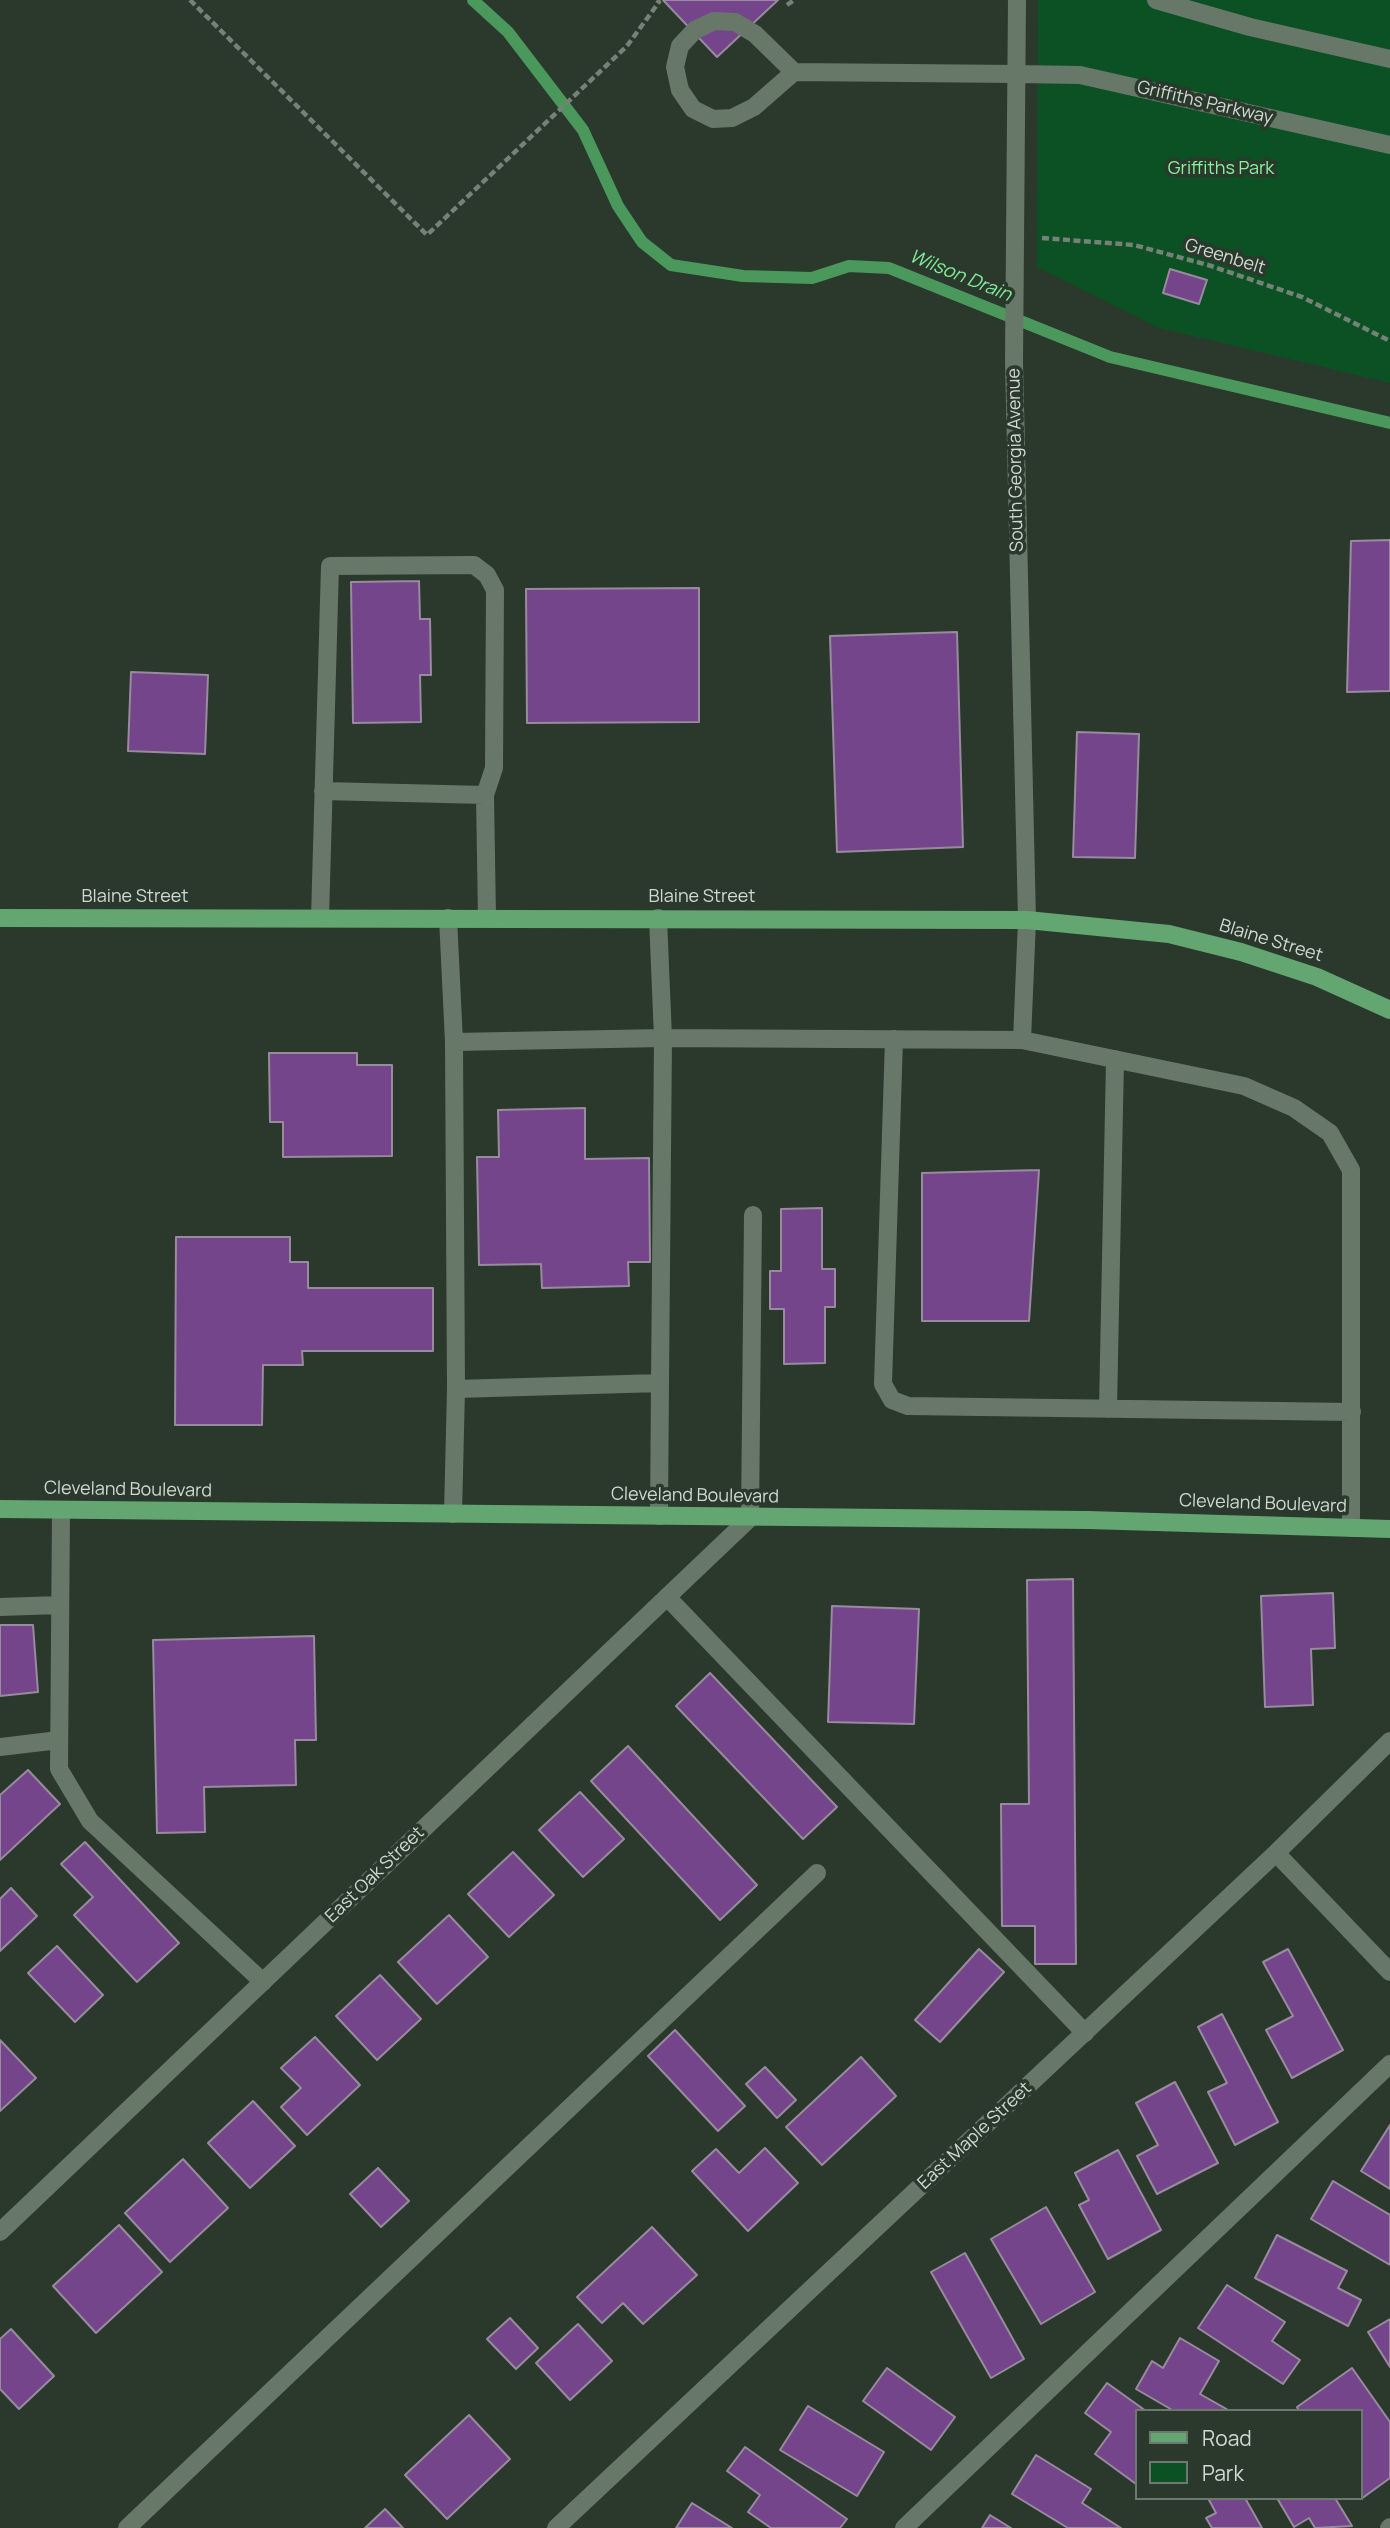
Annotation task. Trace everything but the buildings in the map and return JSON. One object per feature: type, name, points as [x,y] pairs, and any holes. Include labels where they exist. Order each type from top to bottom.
[{"type":"main road","name":"Blaine Street","points":[[0,918],[1027,919],[1169,934],[1241,952],[1317,977],[1390,1010]]},
{"type":"main road","name":"Cleveland Boulevard","points":[[0,1509],[1088,1520],[1390,1529]]},
{"type":"street","name":"South Georgia Avenue","points":[[1017,0],[1014,362],[1027,919],[1022,1040]]},
{"type":"street","points":[[1156,0],[1250,27],[1390,59]]},
{"type":"street","points":[[714,21],[735,22],[755,34],[794,72],[754,107],[732,118],[713,119],[693,109],[680,90],[675,67],[680,46],[695,30],[714,21]]},
{"type":"street","name":"Griffiths Parkway","points":[[794,72],[1080,75],[1390,145]]},
{"type":"street","points":[[320,918],[330,566],[474,565],[487,575],[495,590],[494,768],[485,795],[487,918]]},
{"type":"street","points":[[323,791],[485,795]]},
{"type":"street","points":[[448,918],[454,1042],[456,1389],[453,1514]]},
{"type":"street","points":[[658,918],[663,1038],[659,1516]]},
{"type":"street","points":[[454,1042],[663,1038],[1022,1040],[1244,1086],[1294,1108],[1330,1132],[1351,1170],[1352,1528]]},
{"type":"street","points":[[894,1040],[883,1384],[892,1400],[908,1406],[1352,1412]]},
{"type":"street","points":[[1108,1409],[1115,1059]]},
{"type":"street","points":[[750,1517],[753,1215]]},
{"type":"street","points":[[456,1389],[660,1383]]},
{"type":"street","points":[[61,1511],[59,1769],[90,1821],[263,1982]]},
{"type":"street","name":"East Oak Street","points":[[0,2232],[750,1517]]},
{"type":"street","points":[[667,1597],[1085,2033]]},
{"type":"street","points":[[0,1607],[59,1605]]},
{"type":"street","points":[[0,1746],[59,1740]]},
{"type":"street","name":"East Maple Street","points":[[556,2528],[1276,1853],[1390,1741]]},
{"type":"street","points":[[1276,1853],[1390,1972]]},
{"type":"street","points":[[127,2528],[817,1873]]},
{"type":"street","points":[[904,2528],[1390,2064]]},
{"type":"path","points":[[190,0],[427,235],[627,46],[659,2],[657,0]]},
{"type":"path","points":[[787,5],[794,0]]},
{"type":"path","name":"Greenbelt","points":[[1042,238],[1134,245],[1209,265],[1302,297],[1390,341]]},
{"type":"green space","name":"Griffiths Park","points":[[1038,0],[1390,0],[1390,383],[1159,328],[1037,267]]},
{"type":"waterway","name":"Wilson Drain","points":[[473,0],[508,32],[583,130],[618,206],[642,242],[671,265],[743,276],[812,278],[849,266],[889,268],[1110,357],[1390,423]]}]
